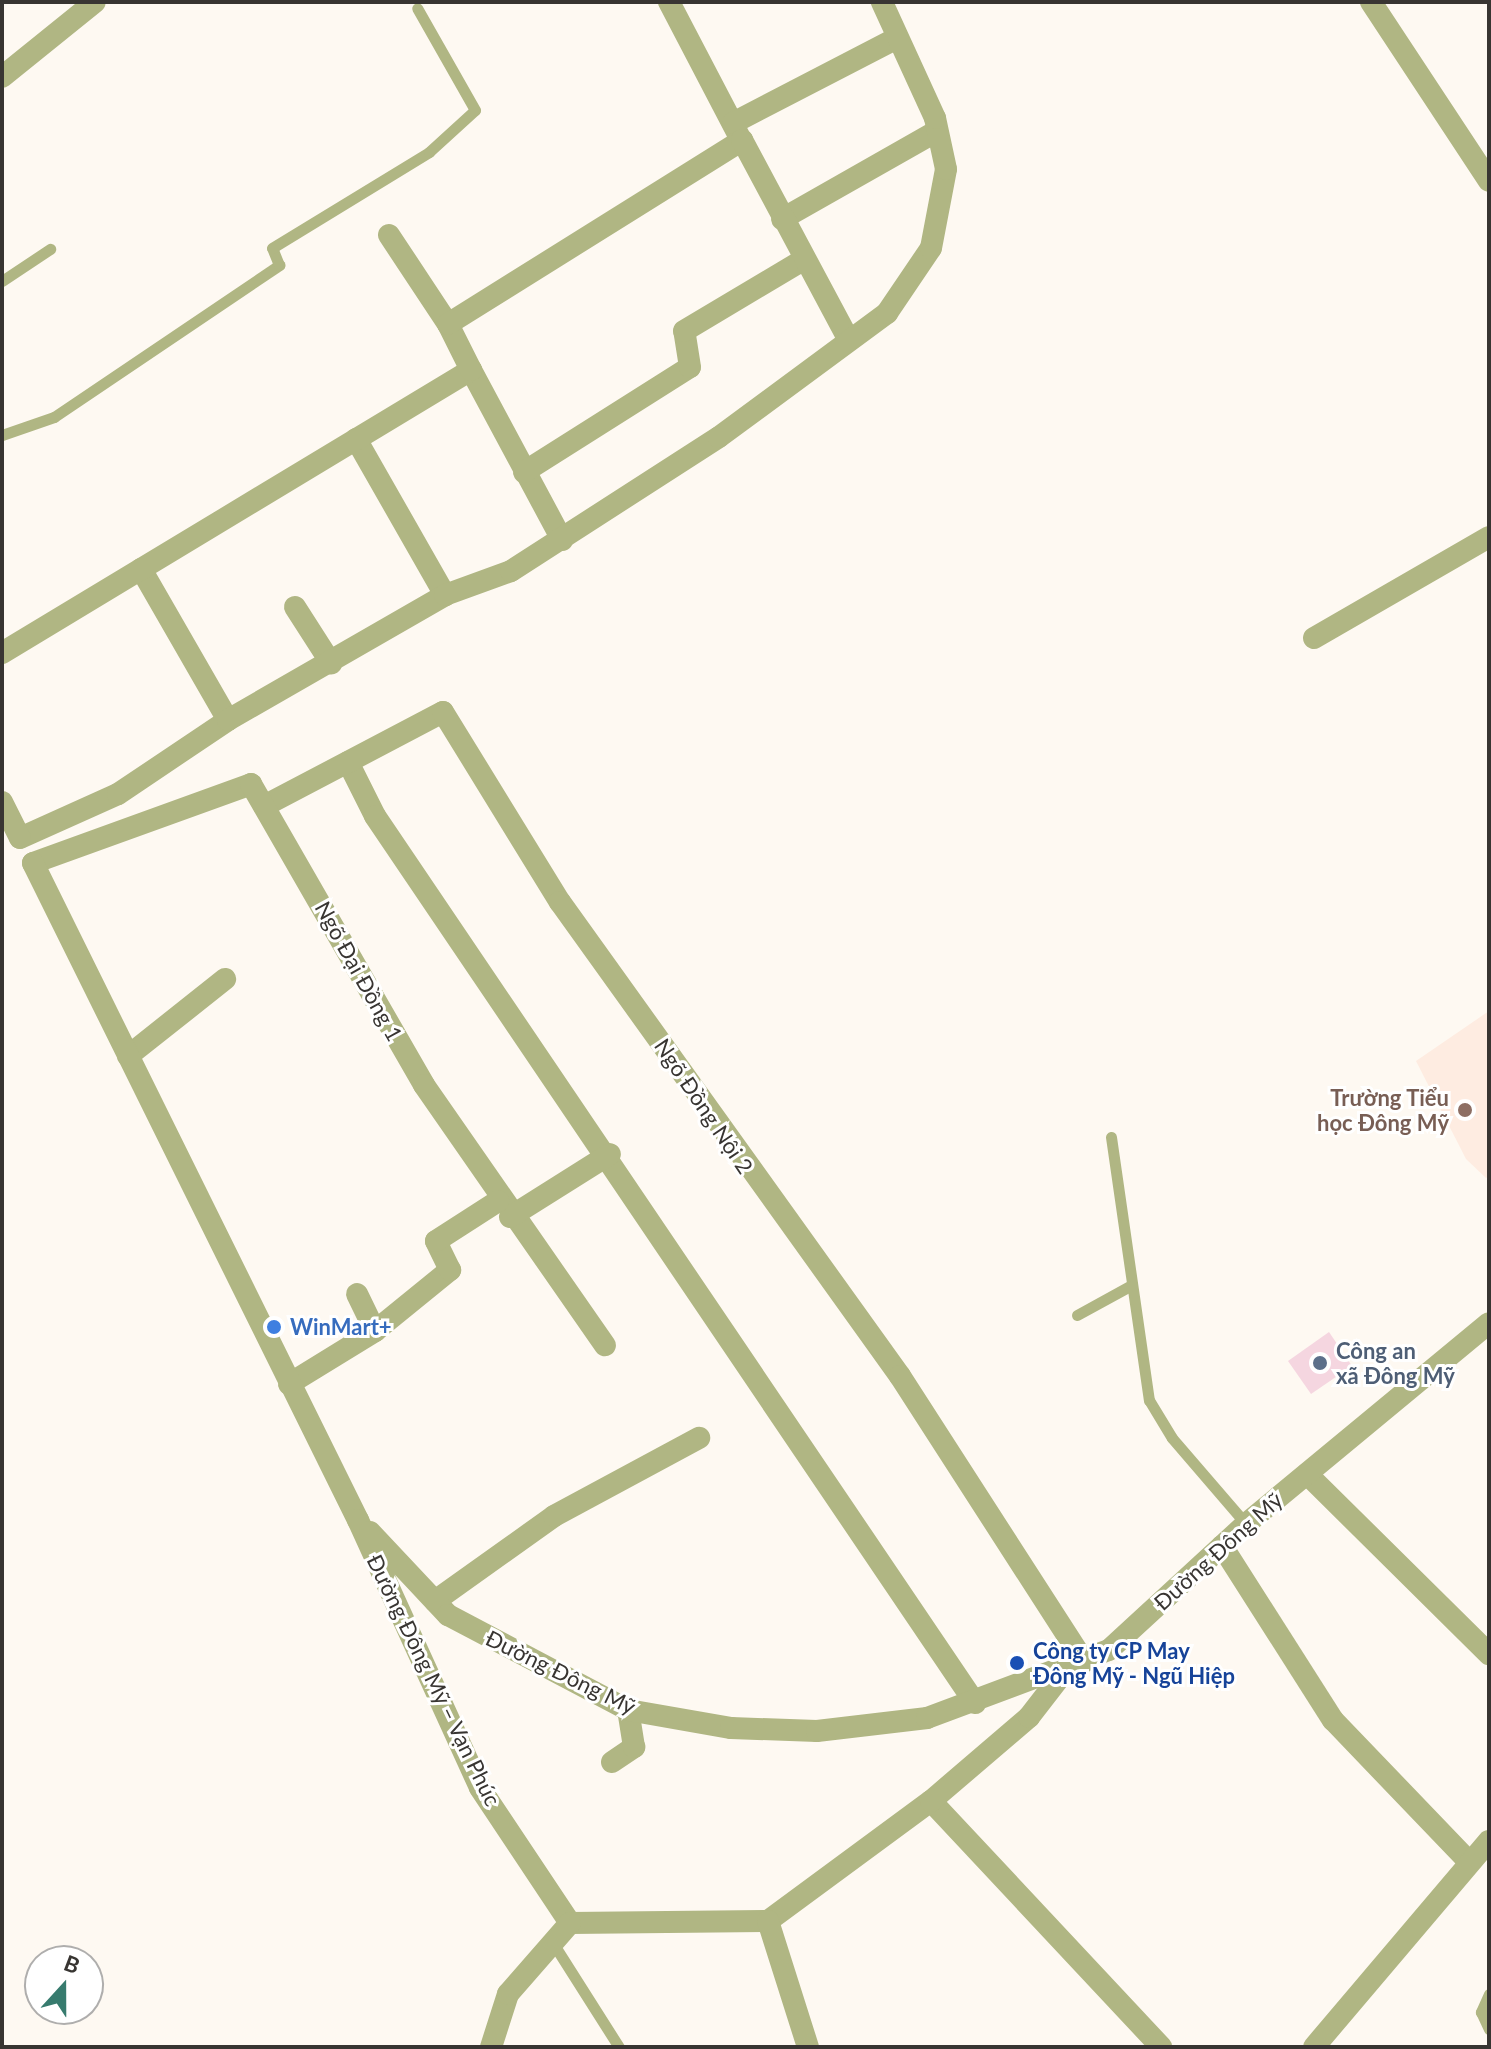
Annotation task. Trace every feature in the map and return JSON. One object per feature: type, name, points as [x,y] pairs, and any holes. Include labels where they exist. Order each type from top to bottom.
[{"type":"street","points":[[2,77],[95,2]]},
{"type":"street","points":[[669,2],[803,260],[849,340]]},
{"type":"street","points":[[2,804],[20,838],[118,794],[228,720],[445,595],[486,585],[562,540],[887,313],[931,248],[945,180],[937,131],[882,2]]},
{"type":"street","points":[[1371,2],[1489,181]]},
{"type":"street","points":[[448,324],[737,132],[897,38]]},
{"type":"street","points":[[782,219],[937,131]]},
{"type":"street","points":[[389,235],[448,324],[562,540]]},
{"type":"street","points":[[524,472],[690,367],[684,331],[803,260]]},
{"type":"street","points":[[2,653],[471,370]]},
{"type":"street","points":[[356,439],[445,595]]},
{"type":"street","points":[[1314,638],[1489,537]]},
{"type":"street","points":[[141,569],[228,720]]},
{"type":"street","points":[[295,607],[331,663]]},
{"type":"street","name":"Ngõ Đồng Nội 2","points":[[264,806],[443,712],[560,902],[900,1376],[1084,1662]]},
{"type":"street","points":[[348,762],[375,816],[610,1154],[975,1703]]},
{"type":"street","name":"Ngõ Đại Đồng 1","points":[[128,1056],[33,863],[251,784],[504,1209],[605,1345]]},
{"type":"street","points":[[225,979],[128,1056],[358,1520]]},
{"type":"street","points":[[289,1384],[375,1331],[450,1270],[436,1241],[610,1154]]},
{"type":"street","points":[[357,1294],[375,1331]]},
{"type":"street","name":"Đường Đông Mỹ","points":[[358,1520],[435,1601],[628,1710],[731,1728],[817,1731],[927,1718],[1063,1673],[1109,1650],[1246,1524],[1489,1323]]},
{"type":"street","points":[[435,1601],[554,1516],[699,1438]]},
{"type":"street","points":[[1307,1474],[1489,1654]]},
{"type":"street","name":"Đường Đông Mỹ – Vạn Phúc","points":[[358,1520],[480,1788],[570,1923]]},
{"type":"street","points":[[1222,1546],[1333,1720],[1469,1862]]},
{"type":"street","points":[[491,2047],[508,1994],[551,1940],[570,1923],[768,1921],[931,1801],[1029,1717],[1063,1673]]},
{"type":"street","points":[[612,1762],[634,1747],[628,1710]]},
{"type":"street","points":[[931,1801],[1161,2047]]},
{"type":"street","points":[[1314,2047],[1489,1841]]},
{"type":"street","points":[[768,1921],[808,2047]]},
{"type":"lane","points":[[2,435],[54,417],[279,265],[272,248],[429,152],[475,110],[417,8]]},
{"type":"lane","points":[[2,281],[50,249]]},
{"type":"lane","points":[[1111,1137],[1130,1286],[1149,1400],[1246,1524]]},
{"type":"lane","points":[[1077,1315],[1130,1286]]},
{"type":"lane","points":[[551,1940],[619,2047]]},
{"type":"lane","points":[[1489,1994],[1481,2012],[1489,2029]]},
{"type":"shaded area","name":"Trường Tiểu học Đông Mỹ","points":[[1489,1011],[1489,1176],[1486,1178],[1466,1159],[1416,1061]]},
{"type":"building","name":"Công an xã Đông Mỹ","points":[[1329,1332],[1352,1366],[1311,1394],[1288,1361]]},
{"type":"place","name":"Trường Tiểu học Đông Mỹ","points":[[1465,1110]]},
{"type":"place","name":"WinMart+","points":[[274,1327]]},
{"type":"place","name":"Công an xã Đông Mỹ","points":[[1320,1363]]},
{"type":"place","name":"Công ty CP May Đông Mỹ - Ngũ Hiệp","points":[[1017,1663]]}]
